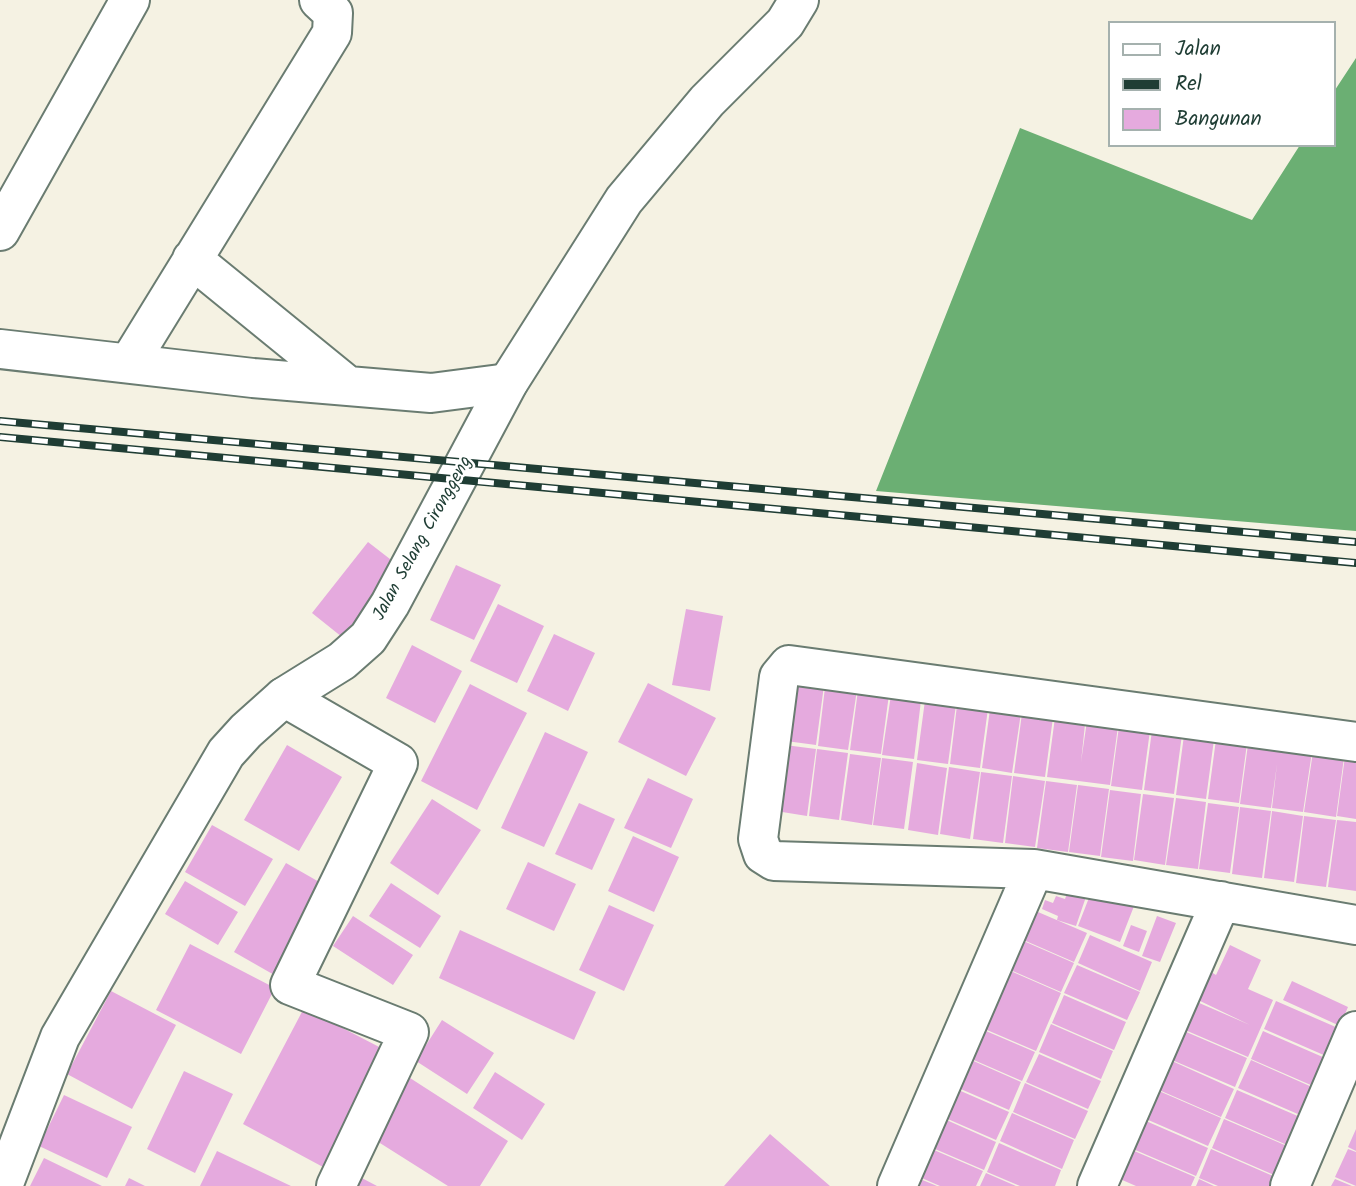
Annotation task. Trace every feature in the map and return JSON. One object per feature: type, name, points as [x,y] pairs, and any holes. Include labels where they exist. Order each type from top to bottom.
[{"type":"street","points":[[0,232],[130,0]]},
{"type":"street","points":[[129,363],[332,33],[333,13],[319,0]]},
{"type":"street","name":"Jalan Selang Cironggeng","points":[[3,1186],[60,1037],[226,754],[246,731],[284,697],[342,661],[368,638],[390,604],[508,383],[624,200],[707,101],[785,23],[799,0]]},
{"type":"street","points":[[191,259],[348,386]]},
{"type":"street","points":[[0,349],[432,393],[508,383]]},
{"type":"street","points":[[1356,741],[795,664],[781,672],[758,839],[768,859],[1034,869],[1356,925]]},
{"type":"street","points":[[284,697],[398,762],[290,985],[409,1032],[336,1186]]},
{"type":"street","points":[[897,1186],[1034,869]]},
{"type":"street","points":[[1097,1186],[1221,901]]},
{"type":"street","points":[[1290,1186],[1356,1031]]},
{"type":"green space","points":[[1356,58],[1356,531],[876,491],[1020,128],[1252,220],[1299,147],[1335,147],[1335,90]]},
{"type":"building","points":[[368,542],[399,566],[342,637],[312,613]]},
{"type":"building","points":[[456,565],[501,585],[474,640],[430,620]]},
{"type":"building","points":[[498,604],[544,626],[517,683],[470,661]]},
{"type":"building","points":[[686,609],[723,616],[710,691],[672,685]]},
{"type":"building","points":[[554,634],[595,653],[568,711],[527,691]]},
{"type":"building","points":[[412,645],[462,671],[435,723],[386,698]]},
{"type":"building","points":[[794,674],[825,678],[816,745],[786,741]]},
{"type":"building","points":[[826,679],[858,683],[848,750],[818,746]]},
{"type":"building","points":[[648,683],[716,718],[686,776],[618,742]]},
{"type":"building","points":[[859,683],[890,687],[881,754],[850,750]]},
{"type":"building","points":[[470,684],[527,713],[477,810],[421,781]]},
{"type":"building","points":[[892,688],[922,692],[914,759],[882,755]]},
{"type":"building","points":[[926,693],[957,697],[948,764],[917,760]]},
{"type":"building","points":[[958,697],[989,701],[980,768],[950,764]]},
{"type":"building","points":[[991,702],[1022,706],[1012,773],[982,768]]},
{"type":"building","points":[[1023,706],[1054,710],[1045,777],[1014,773]]},
{"type":"building","points":[[1056,710],[1086,715],[1081,762],[1088,714],[1119,719],[1110,785],[1047,777]]},
{"type":"building","points":[[1120,719],[1151,723],[1142,790],[1111,786]]},
{"type":"building","points":[[1153,723],[1183,727],[1174,794],[1144,790]]},
{"type":"building","points":[[1185,728],[1215,732],[1206,799],[1176,795]]},
{"type":"building","points":[[545,732],[588,752],[544,847],[501,828]]},
{"type":"building","points":[[1217,732],[1248,736],[1239,803],[1208,799]]},
{"type":"building","points":[[1249,737],[1313,745],[1303,812],[1272,808],[1277,764],[1271,808],[1240,804]]},
{"type":"building","points":[[287,745],[342,777],[299,851],[244,820]]},
{"type":"building","points":[[785,745],[816,749],[807,816],[776,811]]},
{"type":"building","points":[[1314,745],[1345,750],[1336,817],[1304,812]]},
{"type":"building","points":[[817,749],[848,753],[839,820],[809,816]]},
{"type":"building","points":[[1346,749],[1356,751],[1356,819],[1337,816]]},
{"type":"building","points":[[850,754],[881,758],[872,825],[841,820]]},
{"type":"building","points":[[882,758],[913,762],[904,829],[873,825]]},
{"type":"building","points":[[917,763],[947,768],[938,835],[908,830]]},
{"type":"building","points":[[949,767],[980,772],[970,839],[940,834]]},
{"type":"building","points":[[981,772],[1012,776],[1003,843],[973,839]]},
{"type":"building","points":[[1013,776],[1045,781],[1035,847],[1005,843]]},
{"type":"building","points":[[648,778],[693,799],[671,848],[624,828]]},
{"type":"building","points":[[1046,781],[1077,785],[1068,852],[1037,848]]},
{"type":"building","points":[[1078,785],[1109,789],[1100,856],[1069,852]]},
{"type":"building","points":[[1110,790],[1141,794],[1133,861],[1101,857]]},
{"type":"building","points":[[1143,794],[1174,798],[1165,865],[1134,860]]},
{"type":"building","points":[[1176,798],[1206,802],[1198,869],[1166,865]]},
{"type":"building","points":[[432,799],[481,830],[438,895],[390,863]]},
{"type":"building","points":[[579,803],[615,819],[592,870],[555,854]]},
{"type":"building","points":[[1208,803],[1239,807],[1230,873],[1199,869]]},
{"type":"building","points":[[1240,807],[1271,811],[1262,878],[1232,874]]},
{"type":"building","points":[[1272,811],[1303,816],[1294,882],[1264,878]]},
{"type":"building","points":[[1304,816],[1336,820],[1326,887],[1296,883]]},
{"type":"building","points":[[1337,820],[1356,822],[1356,891],[1328,887]]},
{"type":"building","points":[[212,825],[273,859],[245,906],[185,872]]},
{"type":"building","points":[[633,836],[679,857],[654,912],[608,891]]},
{"type":"building","points":[[528,862],[576,884],[554,931],[506,909]]},
{"type":"building","points":[[286,863],[328,887],[276,976],[234,952]]},
{"type":"building","points":[[185,881],[238,912],[218,945],[165,914]]},
{"type":"building","points":[[1071,882],[1089,888],[1076,926],[1057,920],[1058,916],[1042,909],[1045,900],[1053,903],[1056,896],[1065,899]]},
{"type":"building","points":[[391,883],[441,916],[420,948],[369,916]]},
{"type":"building","points":[[1092,890],[1136,901],[1120,942],[1078,926]]},
{"type":"building","points":[[609,905],[654,925],[624,991],[579,970]]},
{"type":"building","points":[[1024,906],[1087,933],[1074,962],[1012,935]]},
{"type":"building","points":[[353,916],[413,955],[393,985],[333,946]]},
{"type":"building","points":[[1157,916],[1176,923],[1160,962],[1142,956]]},
{"type":"building","points":[[1131,925],[1147,931],[1139,952],[1123,946]]},
{"type":"building","points":[[460,930],[596,992],[574,1040],[439,978]]},
{"type":"building","points":[[1090,935],[1152,962],[1140,991],[1078,963]]},
{"type":"building","points":[[1012,936],[1074,963],[1061,992],[999,965]]},
{"type":"building","points":[[190,944],[275,988],[241,1054],[156,1010]]},
{"type":"building","points":[[1230,945],[1261,960],[1248,989],[1273,1000],[1248,1057],[1185,1030],[1197,1002],[1250,1025],[1198,1000],[1211,972],[1216,975]]},
{"type":"building","points":[[1077,965],[1140,992],[1127,1020],[1064,993]]},
{"type":"building","points":[[999,966],[1061,993],[1036,1051],[973,1024]]},
{"type":"building","points":[[1292,981],[1348,1007],[1340,1026],[1283,1000]]},
{"type":"building","points":[[111,991],[176,1025],[132,1109],[67,1074]]},
{"type":"building","points":[[1064,995],[1126,1022],[1114,1050],[1052,1023]]},
{"type":"building","points":[[1276,1001],[1338,1028],[1326,1056],[1264,1029]]},
{"type":"building","points":[[304,1008],[385,1050],[323,1167],[243,1124]]},
{"type":"building","points":[[442,1020],[494,1053],[467,1094],[416,1061]]},
{"type":"building","points":[[1051,1024],[1113,1051],[1101,1079],[1039,1052]]},
{"type":"building","points":[[972,1025],[1035,1052],[1022,1081],[960,1054]]},
{"type":"building","points":[[1184,1031],[1247,1058],[1235,1087],[1172,1060]]},
{"type":"building","points":[[1263,1031],[1325,1058],[1313,1086],[1251,1059]]},
{"type":"building","points":[[1039,1054],[1101,1081],[1088,1109],[1026,1082]]},
{"type":"building","points":[[960,1055],[1021,1082],[1009,1110],[947,1083]]},
{"type":"building","points":[[1251,1060],[1312,1087],[1300,1115],[1238,1088]]},
{"type":"building","points":[[1172,1061],[1234,1089],[1221,1117],[1159,1090]]},
{"type":"building","points":[[184,1071],[233,1094],[195,1173],[147,1149]]},
{"type":"building","points":[[495,1072],[545,1104],[522,1140],[473,1108]]},
{"type":"building","points":[[410,1078],[508,1141],[480,1186],[448,1186],[372,1138]]},
{"type":"building","points":[[1025,1083],[1088,1111],[1075,1139],[1013,1112]]},
{"type":"building","points":[[947,1085],[1009,1112],[996,1140],[934,1113]]},
{"type":"building","points":[[1237,1090],[1300,1117],[1287,1145],[1225,1118]]},
{"type":"building","points":[[1159,1091],[1221,1118],[1208,1146],[1146,1119]]},
{"type":"building","points":[[64,1095],[132,1127],[107,1178],[39,1146]]},
{"type":"building","points":[[1012,1113],[1074,1140],[1062,1169],[1000,1141]]},
{"type":"building","points":[[933,1114],[996,1142],[984,1170],[921,1143]]},
{"type":"building","points":[[1224,1119],[1287,1146],[1274,1175],[1212,1148]]},
{"type":"building","points":[[1146,1121],[1208,1148],[1196,1176],[1133,1149]]},
{"type":"building","points":[[1356,1129],[1356,1151],[1348,1147]]},
{"type":"building","points":[[770,1134],[830,1186],[724,1186]]},
{"type":"building","points":[[999,1143],[1061,1170],[1055,1186],[1020,1186],[987,1172]]},
{"type":"building","points":[[920,1144],[983,1171],[976,1186],[940,1186],[908,1172]]},
{"type":"building","points":[[1211,1149],[1273,1176],[1269,1186],[1218,1186],[1199,1178]]},
{"type":"building","points":[[1348,1149],[1356,1152],[1356,1186],[1335,1177]]},
{"type":"building","points":[[1132,1150],[1195,1177],[1191,1186],[1136,1186],[1120,1179]]},
{"type":"building","points":[[217,1151],[291,1186],[200,1186]]},
{"type":"building","points":[[44,1158],[102,1186],[30,1186]]},
{"type":"building","points":[[986,1173],[1016,1186],[980,1186]]},
{"type":"building","points":[[908,1174],[937,1186],[902,1186]]},
{"type":"building","points":[[358,1176],[377,1186],[352,1186]]},
{"type":"building","points":[[129,1178],[145,1186],[125,1186]]},
{"type":"building","points":[[1199,1179],[1214,1186],[1196,1186]]},
{"type":"building","points":[[1335,1179],[1352,1186],[1331,1186]]},
{"type":"railway","points":[[0,421],[1356,542]]},
{"type":"railway","points":[[0,437],[1356,563]]}]
